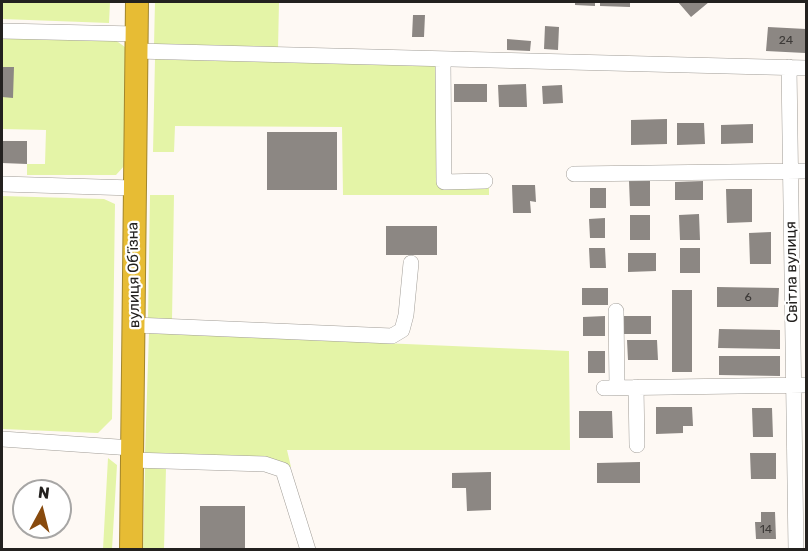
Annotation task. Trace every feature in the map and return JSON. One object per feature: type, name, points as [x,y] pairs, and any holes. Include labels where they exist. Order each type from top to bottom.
[{"type":"highway","name":"вулиця Об’їзна","points":[[131,549],[135,325],[133,188],[137,2]]},
{"type":"street","points":[[2,31],[136,43],[443,59],[807,68]]},
{"type":"street","points":[[443,59],[444,182],[485,181]]},
{"type":"street","name":"Світла вулиця","points":[[789,67],[800,385],[796,549]]},
{"type":"street","points":[[574,174],[807,171]]},
{"type":"street","points":[[2,184],[133,188]]},
{"type":"street","points":[[135,325],[392,336],[402,330],[406,315],[411,263]]},
{"type":"street","points":[[616,311],[610,388],[800,385]]},
{"type":"street","points":[[636,387],[637,445]]},
{"type":"street","points":[[2,439],[132,454],[265,464],[283,470],[308,549]]},
{"type":"green space","points":[[2,2],[110,2],[109,23],[2,19]]},
{"type":"green space","points":[[155,2],[279,2],[278,49],[154,45]]},
{"type":"green space","points":[[2,37],[111,37],[125,47],[125,165],[116,175],[27,175],[27,164],[45,164],[46,130],[2,129]]},
{"type":"green space","points":[[155,59],[439,65],[441,186],[489,186],[489,195],[343,195],[342,127],[175,126],[174,152],[153,152]]},
{"type":"green space","points":[[150,195],[174,195],[172,320],[148,320]]},
{"type":"green space","points":[[2,196],[104,199],[115,204],[112,419],[98,433],[2,429]]},
{"type":"green space","points":[[149,333],[569,351],[570,450],[287,450],[291,467],[266,457],[145,453]]},
{"type":"green space","points":[[108,458],[117,465],[112,549],[103,549]]},
{"type":"green space","points":[[145,467],[166,468],[164,549],[143,550]]},
{"type":"building","points":[[575,2],[595,2],[595,6],[575,5]]},
{"type":"building","points":[[600,2],[630,2],[630,7],[600,6]]},
{"type":"building","points":[[678,2],[709,2],[691,17]]},
{"type":"building","points":[[413,15],[425,15],[424,37],[412,37]]},
{"type":"building","points":[[545,26],[559,27],[558,50],[544,49]]},
{"type":"building","points":[[768,27],[806,29],[805,53],[766,51]]},
{"type":"building","points":[[507,39],[531,41],[530,51],[507,50]]},
{"type":"building","points":[[2,67],[14,67],[13,98],[2,97]]},
{"type":"building","points":[[454,84],[487,84],[487,102],[454,102]]},
{"type":"building","points":[[526,84],[527,107],[499,107],[498,85]]},
{"type":"building","points":[[562,85],[563,103],[543,104],[542,86]]},
{"type":"building","points":[[667,119],[667,144],[631,145],[631,120]]},
{"type":"building","points":[[677,123],[704,123],[705,144],[677,145]]},
{"type":"building","points":[[753,124],[753,143],[721,144],[721,125]]},
{"type":"building","points":[[267,132],[337,132],[337,190],[267,190]]},
{"type":"building","points":[[2,141],[27,141],[27,164],[2,163]]},
{"type":"building","points":[[629,181],[650,181],[650,206],[630,206]]},
{"type":"building","points":[[703,181],[703,200],[675,200],[675,182]]},
{"type":"building","points":[[512,185],[535,185],[536,202],[530,201],[531,213],[513,213]]},
{"type":"building","points":[[590,188],[606,188],[606,208],[590,208]]},
{"type":"building","points":[[726,189],[752,189],[752,222],[727,223]]},
{"type":"building","points":[[699,214],[700,240],[680,240],[679,215]]},
{"type":"building","points":[[630,215],[650,215],[650,240],[630,240]]},
{"type":"building","points":[[605,218],[605,238],[590,238],[589,219]]},
{"type":"building","points":[[386,226],[437,226],[437,255],[386,255]]},
{"type":"building","points":[[771,232],[771,264],[750,264],[749,233]]},
{"type":"building","points":[[589,248],[605,248],[606,268],[590,268]]},
{"type":"building","points":[[680,248],[700,248],[700,273],[680,273]]},
{"type":"building","points":[[628,253],[656,253],[656,271],[628,272]]},
{"type":"building","points":[[717,287],[779,288],[778,307],[717,307]]},
{"type":"building","points":[[582,288],[608,288],[608,305],[582,305]]},
{"type":"building","points":[[672,290],[692,290],[692,372],[672,372]]},
{"type":"building","points":[[605,316],[605,336],[583,336],[583,317]]},
{"type":"building","points":[[623,316],[651,316],[651,334],[624,334]]},
{"type":"building","points":[[719,329],[780,330],[780,349],[718,348]]},
{"type":"building","points":[[627,340],[657,340],[658,360],[628,360]]},
{"type":"building","points":[[588,351],[605,351],[605,373],[588,373]]},
{"type":"building","points":[[719,356],[780,356],[780,376],[719,375]]},
{"type":"building","points":[[656,407],[692,407],[693,426],[683,426],[683,433],[656,434]]},
{"type":"building","points":[[752,408],[772,408],[773,437],[753,437]]},
{"type":"building","points":[[579,411],[612,411],[613,438],[579,438]]},
{"type":"building","points":[[750,453],[776,453],[776,479],[751,479]]},
{"type":"building","points":[[640,462],[640,483],[597,483],[597,463]]},
{"type":"building","points":[[491,472],[491,510],[467,511],[466,488],[452,488],[452,473]]},
{"type":"building","points":[[200,506],[245,506],[245,550],[200,550]]},
{"type":"building","points":[[761,512],[775,512],[776,539],[756,539],[755,522],[761,522]]}]
